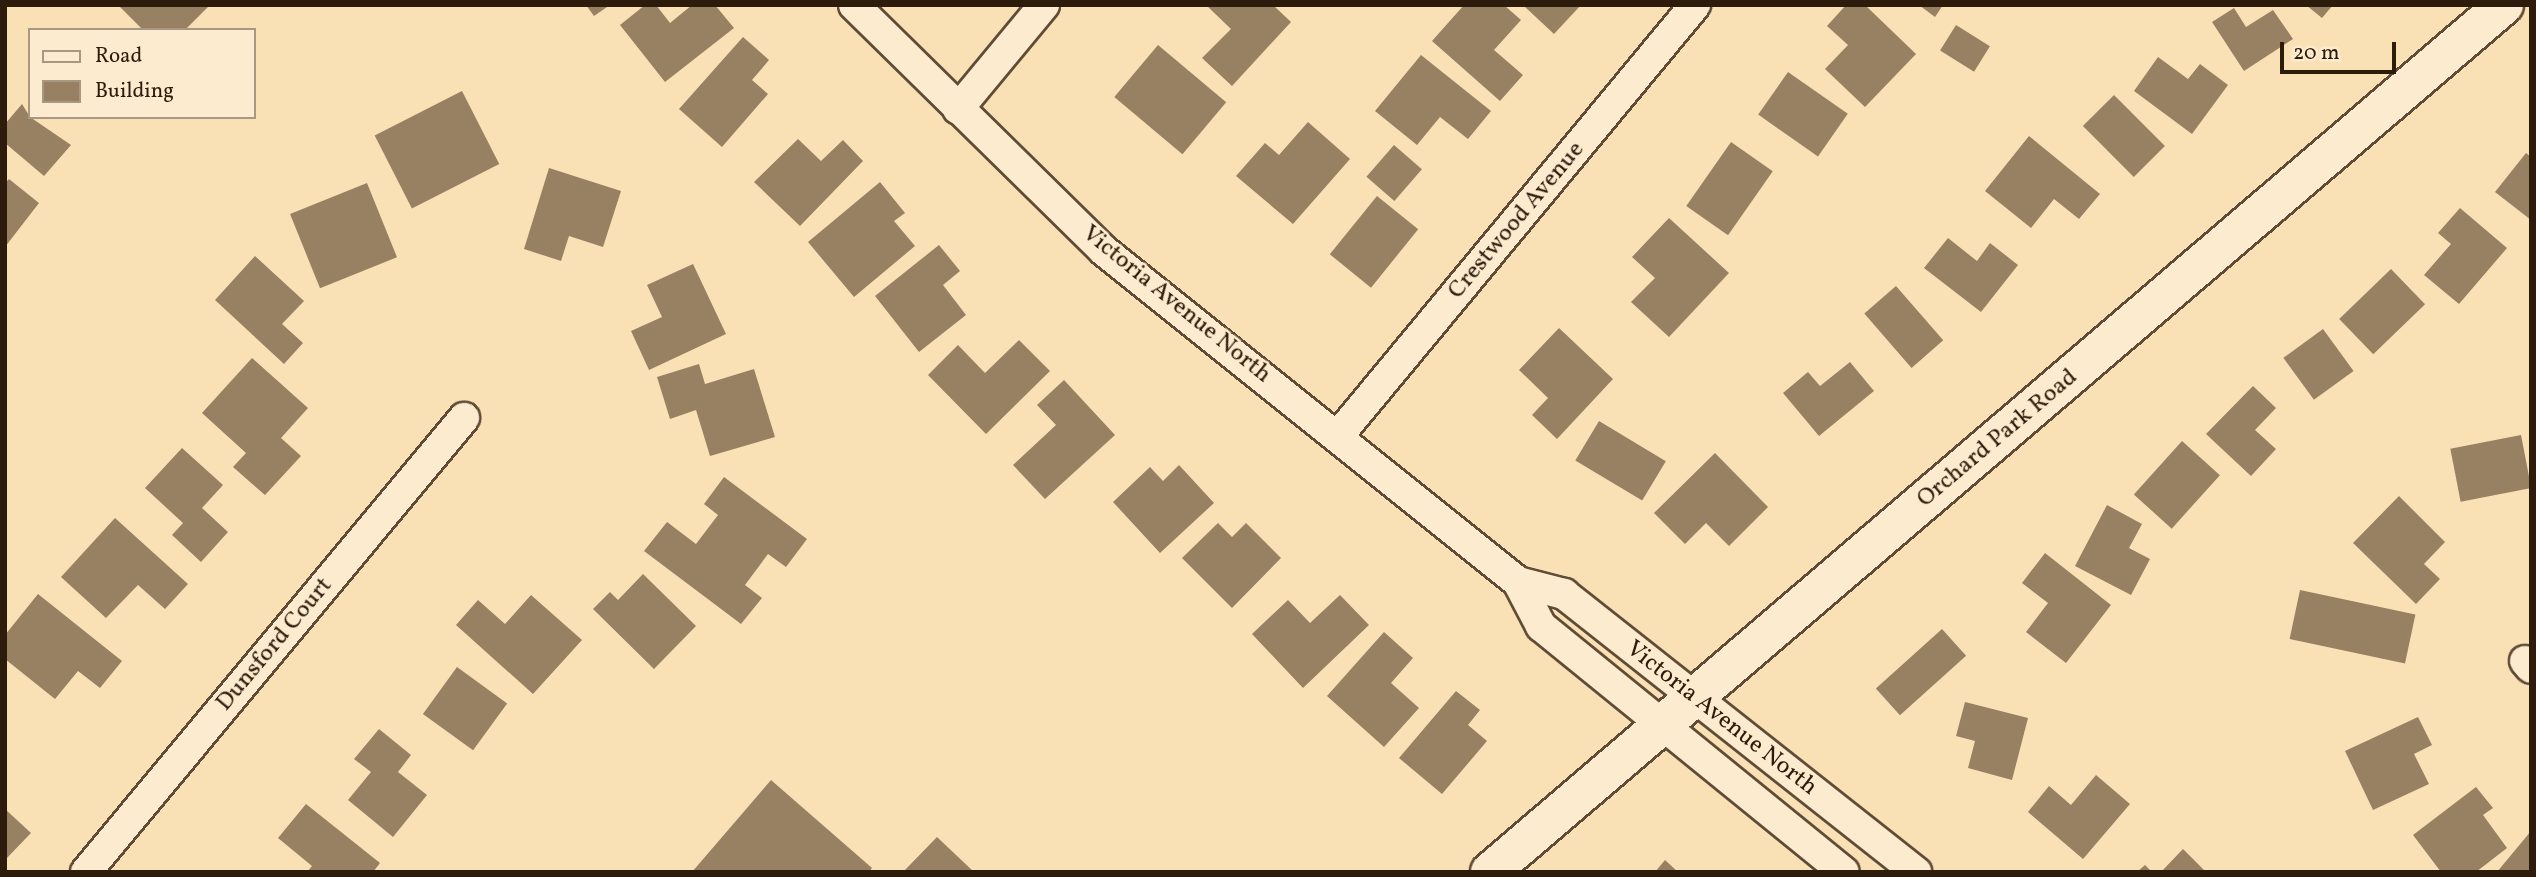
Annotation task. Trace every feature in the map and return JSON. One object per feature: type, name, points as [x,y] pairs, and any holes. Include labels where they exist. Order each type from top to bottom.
[{"type":"street","name":"Victoria Avenue North","points":[[854,5],[1102,250],[1518,582],[1541,626],[1844,872]]},
{"type":"street","points":[[958,108],[1044,5]]},
{"type":"street","name":"Crestwood Avenue","points":[[1338,436],[1695,5]]},
{"type":"street","name":"Orchard Park Road","points":[[1490,872],[1660,723],[2504,5]]},
{"type":"street","name":"Dunsford Court","points":[[86,872],[464,418]]},
{"type":"street","name":"Victoria Avenue North","points":[[1518,582],[1564,594],[1916,872]]},
{"type":"building","points":[[118,5],[210,5],[187,28],[141,28]]},
{"type":"building","points":[[586,5],[610,5],[594,16]]},
{"type":"building","points":[[645,5],[656,5],[670,23],[692,5],[715,5],[734,28],[665,82],[620,25]]},
{"type":"building","points":[[1206,5],[1273,5],[1291,22],[1232,86],[1202,58],[1231,29]]},
{"type":"building","points":[[1464,5],[1504,5],[1521,20],[1494,50],[1523,75],[1500,101],[1432,41]]},
{"type":"building","points":[[1523,5],[1581,5],[1554,34]]},
{"type":"building","points":[[1846,5],[1865,5],[1916,54],[1865,107],[1825,69],[1848,45],[1827,26]]},
{"type":"building","points":[[1919,5],[1943,5],[1935,17]]},
{"type":"building","points":[[2306,5],[2333,5],[2322,18]]},
{"type":"building","points":[[2234,8],[2246,27],[2273,10],[2293,39],[2244,71],[2212,22]]},
{"type":"building","points":[[1956,25],[1990,46],[1974,72],[1940,50]]},
{"type":"building","points":[[743,37],[769,60],[752,80],[768,94],[722,147],[679,109]]},
{"type":"building","points":[[1158,45],[1226,102],[1182,154],[1114,97]]},
{"type":"building","points":[[1421,55],[1491,111],[1468,139],[1440,117],[1417,145],[1375,111]]},
{"type":"building","points":[[2158,57],[2188,79],[2200,64],[2228,85],[2192,134],[2134,91]]},
{"type":"building","points":[[1788,72],[1848,114],[1818,156],[1758,115]]},
{"type":"building","points":[[462,91],[499,164],[412,209],[375,135]]},
{"type":"building","points":[[2114,95],[2165,146],[2134,177],[2083,126]]},
{"type":"building","points":[[22,104],[28,119],[33,119],[71,145],[44,176],[5,143],[5,124]]},
{"type":"building","points":[[1308,122],[1350,159],[1293,224],[1236,176],[1265,143],[1279,155]]},
{"type":"building","points":[[2029,136],[2100,194],[2079,219],[2054,199],[2031,228],[1985,191]]},
{"type":"building","points":[[798,139],[821,161],[843,140],[863,161],[800,226],[754,182]]},
{"type":"building","points":[[1731,142],[1773,171],[1728,235],[1686,206]]},
{"type":"building","points":[[1394,145],[1422,169],[1394,201],[1366,177]]},
{"type":"building","points":[[2526,153],[2531,157],[2531,220],[2495,192]]},
{"type":"building","points":[[549,168],[621,191],[603,247],[569,236],[561,261],[524,249]]},
{"type":"building","points":[[9,179],[39,203],[5,247],[5,183]]},
{"type":"building","points":[[880,182],[905,213],[894,221],[915,246],[854,297],[808,242]]},
{"type":"building","points":[[367,183],[397,257],[320,288],[290,214]]},
{"type":"building","points":[[1377,196],[1418,229],[1371,288],[1330,254]]},
{"type":"building","points":[[2460,208],[2507,248],[2459,304],[2424,275],[2451,244],[2438,233]]},
{"type":"building","points":[[1669,218],[1729,273],[1669,337],[1631,302],[1655,278],[1632,257]]},
{"type":"building","points":[[1948,238],[1977,261],[1990,243],[2018,265],[1981,312],[1924,268]]},
{"type":"building","points":[[939,245],[960,271],[943,285],[966,315],[919,352],[875,296]]},
{"type":"building","points":[[255,256],[304,301],[282,324],[303,343],[284,364],[215,300]]},
{"type":"building","points":[[693,264],[726,334],[649,370],[631,331],[662,317],[647,285]]},
{"type":"building","points":[[2391,269],[2425,304],[2373,354],[2339,319]]},
{"type":"building","points":[[1896,286],[1943,340],[1912,368],[1864,314]]},
{"type":"building","points":[[1559,328],[1613,379],[1557,439],[1532,415],[1548,398],[1519,370]]},
{"type":"building","points":[[2323,329],[2354,371],[2314,400],[2283,358]]},
{"type":"building","points":[[1019,340],[1050,371],[986,434],[928,375],[958,345],[985,373]]},
{"type":"building","points":[[252,358],[308,408],[281,438],[301,456],[265,495],[233,467],[246,453],[202,413]]},
{"type":"building","points":[[1850,362],[1874,391],[1819,436],[1783,393],[1808,372],[1820,386]]},
{"type":"building","points":[[699,364],[705,384],[754,369],[775,437],[710,456],[696,410],[670,419],[657,377]]},
{"type":"building","points":[[1064,380],[1115,435],[1045,499],[1013,465],[1056,425],[1037,405]]},
{"type":"building","points":[[2253,386],[2276,408],[2255,430],[2276,449],[2251,476],[2206,434]]},
{"type":"building","points":[[1599,421],[1666,461],[1642,501],[1575,460]]},
{"type":"building","points":[[2521,435],[2531,488],[2461,502],[2450,449]]},
{"type":"building","points":[[2182,441],[2220,475],[2172,529],[2134,495]]},
{"type":"building","points":[[182,448],[223,485],[202,508],[228,532],[201,562],[172,535],[183,523],[145,488]]},
{"type":"building","points":[[1715,453],[1768,507],[1729,546],[1706,523],[1685,544],[1654,513]]},
{"type":"building","points":[[1179,465],[1214,503],[1160,553],[1113,502],[1150,467],[1163,481]]},
{"type":"building","points":[[724,477],[807,539],[786,567],[768,554],[745,585],[762,598],[741,624],[644,551],[667,522],[696,544],[718,515],[704,504]]},
{"type":"building","points":[[2399,496],[2445,542],[2424,564],[2440,579],[2416,604],[2353,543]]},
{"type":"building","points":[[2107,505],[2142,524],[2129,548],[2150,559],[2131,595],[2075,566]]},
{"type":"building","points":[[115,518],[188,584],[165,609],[138,585],[106,618],[61,577]]},
{"type":"building","points":[[1218,523],[1232,537],[1246,523],[1281,558],[1232,608],[1182,558]]},
{"type":"building","points":[[2045,553],[2111,605],[2066,663],[2026,632],[2048,603],[2022,583]]},
{"type":"building","points":[[643,574],[696,626],[654,669],[593,609],[610,592],[618,600]]},
{"type":"building","points":[[2300,590],[2415,615],[2405,663],[2290,639]]},
{"type":"building","points":[[38,594],[122,661],[100,688],[78,671],[55,699],[5,659],[5,635]]},
{"type":"building","points":[[531,595],[582,640],[533,694],[456,625],[478,600],[505,624]]},
{"type":"building","points":[[1340,595],[1369,625],[1303,688],[1252,634],[1288,600],[1310,623]]},
{"type":"building","points":[[1942,629],[1966,656],[1900,715],[1876,689]]},
{"type":"building","points":[[1384,632],[1413,658],[1391,683],[1419,708],[1384,747],[1327,696]]},
{"type":"building","points":[[457,667],[507,703],[473,750],[423,714]]},
{"type":"building","points":[[1456,691],[1480,710],[1468,725],[1487,741],[1442,794],[1399,758]]},
{"type":"building","points":[[1965,702],[2028,718],[2012,780],[1968,768],[1975,741],[1956,736]]},
{"type":"building","points":[[2418,717],[2432,745],[2414,754],[2429,784],[2373,810],[2345,751]]},
{"type":"building","points":[[379,729],[411,755],[398,772],[427,795],[393,837],[348,800],[371,772],[354,759]]},
{"type":"building","points":[[2096,775],[2130,804],[2083,859],[2028,812],[2049,786],[2071,805]]},
{"type":"building","points":[[771,780],[872,868],[869,872],[692,872]]},
{"type":"building","points":[[2476,787],[2493,808],[2483,815],[2507,848],[2476,872],[2441,872],[2413,835]]},
{"type":"building","points":[[306,804],[380,863],[373,872],[307,872],[312,866],[278,838]]},
{"type":"building","points":[[5,809],[31,833],[5,860]]},
{"type":"building","points":[[2531,831],[2531,872],[2497,872]]},
{"type":"building","points":[[937,837],[974,872],[903,872]]},
{"type":"building","points":[[2183,849],[2206,872],[2161,872]]},
{"type":"building","points":[[1665,860],[1678,872],[1655,872]]},
{"type":"building","points":[[2145,865],[2152,872],[2137,872]]}]
